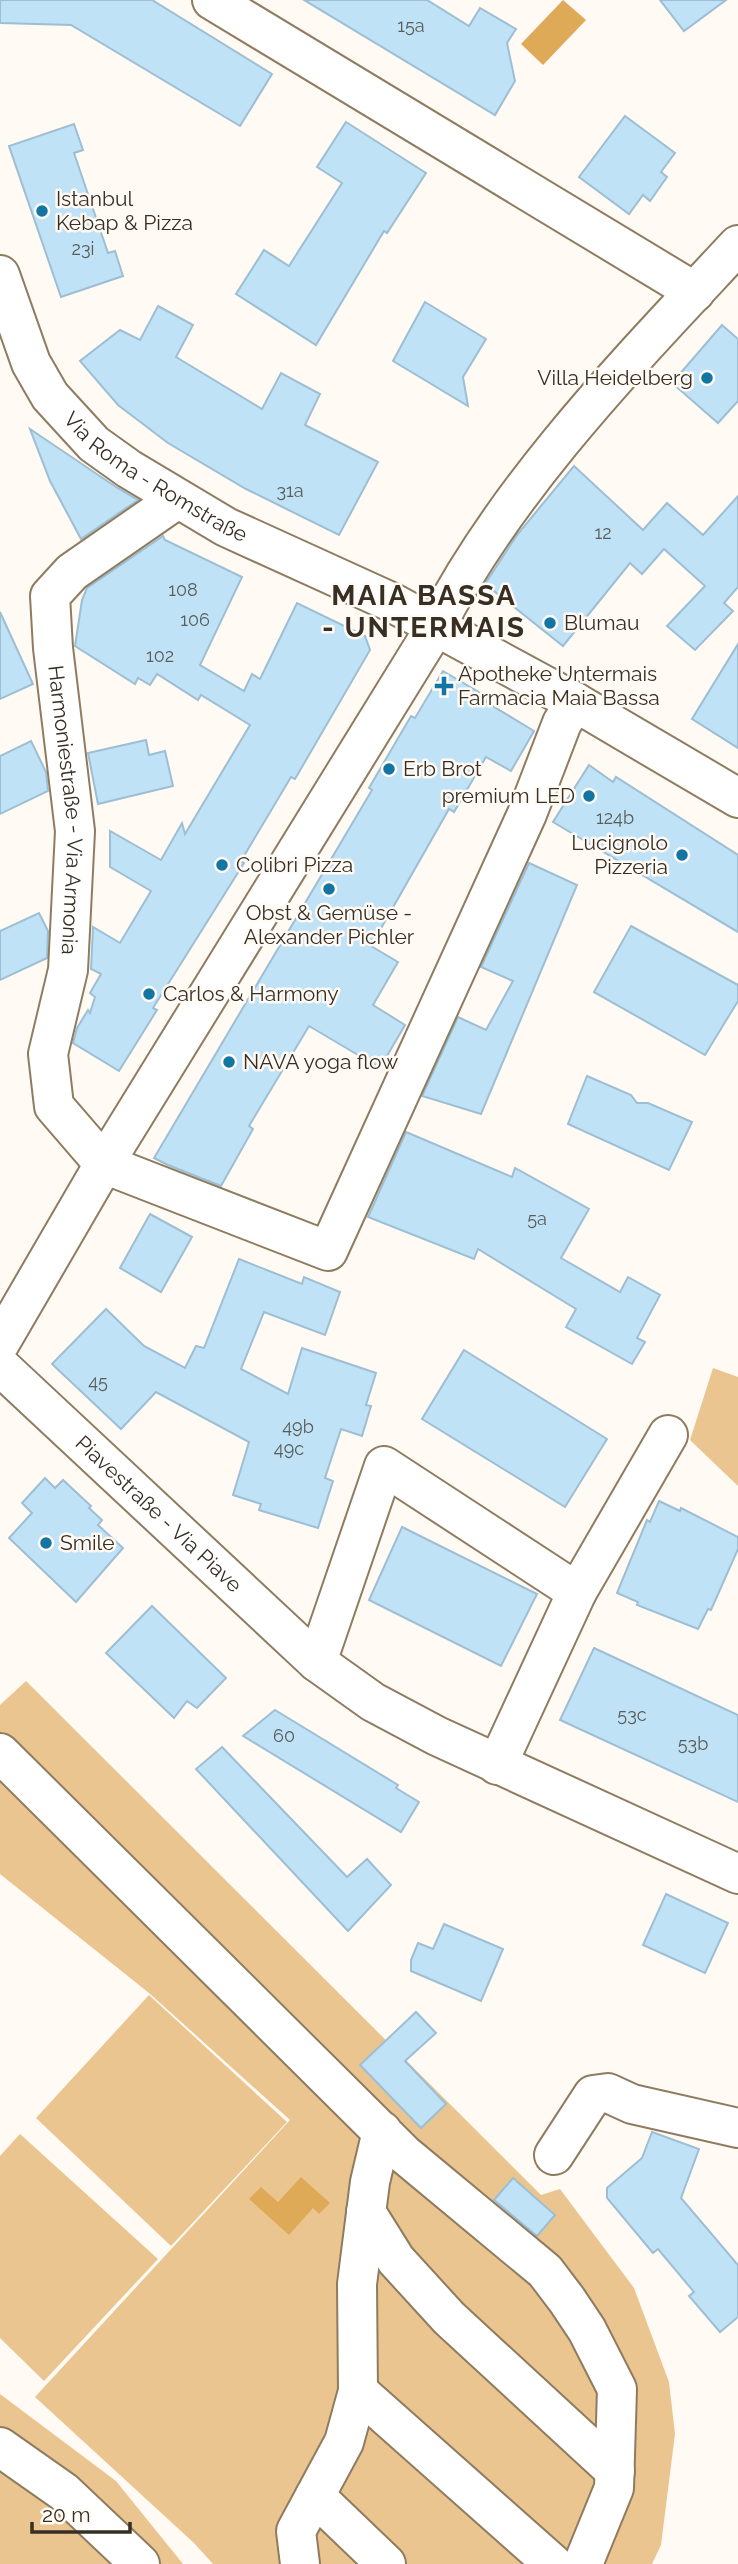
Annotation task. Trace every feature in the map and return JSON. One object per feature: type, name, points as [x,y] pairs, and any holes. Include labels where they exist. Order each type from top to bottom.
[{"type":"street","points":[[212,0],[695,292]]},
{"type":"street","points":[[0,1343],[104,1164],[450,635],[454,592],[556,446],[738,245]]},
{"type":"street","name":"Via Roma - Romstraße","points":[[0,275],[31,363],[50,396],[94,444],[176,500],[306,565],[391,602],[450,635]]},
{"type":"street","name":"Harmoniestraße - Via Armonia","points":[[104,1164],[54,1105],[48,1054],[68,970],[75,831],[53,648],[50,596],[72,572],[176,500]]},
{"type":"street","points":[[450,635],[575,702],[738,798]]},
{"type":"street","points":[[104,1164],[328,1251],[527,814],[562,723],[575,702]]},
{"type":"street","name":"Piavestraße - Via Piave","points":[[0,1366],[317,1662],[373,1702],[496,1765],[624,1819],[738,1874]]},
{"type":"street","points":[[496,1765],[577,1592],[668,1435]]},
{"type":"street","points":[[317,1662],[384,1466],[577,1592]]},
{"type":"street","points":[[0,1754],[404,2154],[545,2271],[567,2301],[587,2330],[617,2389],[614,2488],[583,2564]]},
{"type":"street","points":[[554,2155],[593,2095],[608,2092],[632,2104],[738,2129]]},
{"type":"street","points":[[300,2564],[296,2531],[344,2442],[358,2391],[356,2284],[366,2212],[382,2132]]},
{"type":"street","points":[[366,2212],[396,2260],[449,2318],[615,2470]]},
{"type":"street","points":[[358,2391],[553,2564]]},
{"type":"street","points":[[0,2447],[64,2491],[140,2564]]},
{"type":"street","points":[[315,2496],[386,2564]]},
{"type":"shaded area","points":[[563,0],[586,20],[543,65],[521,44]]},
{"type":"shaded area","points":[[713,1368],[738,1377],[738,1486],[690,1440]]},
{"type":"shaded area","points":[[26,1681],[541,2195],[560,2189],[634,2288],[669,2382],[675,2434],[661,2545],[652,2564],[213,2564],[194,2543],[35,2397],[290,2120],[149,1993],[0,1874],[0,1705]]},
{"type":"shaded area","points":[[149,1995],[287,2122],[171,2246],[36,2118]]},
{"type":"shaded area","points":[[20,2134],[158,2259],[44,2381],[0,2338],[0,2156]]},
{"type":"shaded area","points":[[301,2177],[330,2203],[319,2214],[313,2208],[289,2235],[249,2199],[261,2187],[278,2202]]},
{"type":"shaded area","points":[[0,2394],[116,2481],[183,2564],[0,2564]]},
{"type":"building","points":[[0,0],[152,0],[272,74],[240,126],[71,25],[0,23]]},
{"type":"building","points":[[304,0],[427,0],[469,26],[480,8],[516,29],[507,43],[515,81],[495,115]]},
{"type":"building","points":[[660,0],[726,0],[684,31]]},
{"type":"building","points":[[625,116],[675,153],[661,172],[667,177],[650,201],[643,195],[629,214],[579,177]]},
{"type":"building","points":[[346,122],[426,173],[387,233],[384,231],[316,345],[236,294],[264,250],[289,266],[342,183],[317,167]]},
{"type":"building","points":[[74,124],[83,150],[74,153],[108,253],[115,251],[123,276],[61,297],[9,146]]},
{"type":"building","points":[[425,302],[486,339],[463,377],[468,406],[393,361]]},
{"type":"building","points":[[158,306],[193,325],[176,357],[262,409],[281,373],[320,394],[305,425],[378,462],[339,535],[246,489],[168,443],[118,405],[80,361],[120,330],[140,340]]},
{"type":"building","name":"Villa Heidelberg","points":[[722,325],[738,339],[738,401],[718,423],[672,383]]},
{"type":"building","points":[[30,429],[138,500],[81,539],[50,481]]},
{"type":"building","points":[[574,466],[643,530],[667,503],[703,535],[738,496],[738,587],[724,603],[733,611],[695,650],[667,626],[705,586],[664,549],[642,574],[630,563],[563,646],[485,584],[517,535]]},
{"type":"building","points":[[163,536],[165,540],[242,577],[200,665],[244,691],[252,674],[260,679],[297,603],[365,636],[370,650],[295,779],[291,777],[241,861],[244,863],[153,1008],[157,1010],[119,1071],[73,1043],[77,1028],[88,1010],[90,1013],[95,997],[90,993],[101,974],[91,969],[93,927],[120,943],[151,891],[110,867],[110,831],[161,860],[182,823],[185,834],[250,725],[201,695],[198,700],[157,674],[150,685],[138,678],[135,684],[75,646],[82,600],[87,588]]},
{"type":"building","points":[[0,612],[33,684],[0,699]]},
{"type":"building","points":[[738,644],[738,748],[692,719]]},
{"type":"building","points":[[443,671],[489,698],[486,702],[534,731],[511,771],[486,757],[454,812],[449,809],[371,946],[398,962],[373,1005],[405,1025],[380,1068],[309,1026],[249,1126],[253,1129],[221,1186],[154,1158],[372,790],[369,788],[411,716],[415,718]]},
{"type":"building","points":[[146,740],[149,755],[165,751],[173,786],[98,804],[88,753]]},
{"type":"building","points":[[31,741],[46,772],[48,791],[0,814],[0,756]]},
{"type":"building","points":[[589,765],[613,782],[616,777],[738,855],[738,932],[553,822]]},
{"type":"building","points":[[529,863],[577,885],[481,1114],[422,1096],[458,1017],[486,1030],[513,981],[481,967]]},
{"type":"building","points":[[39,913],[48,931],[47,958],[0,980],[0,931]]},
{"type":"building","points":[[631,926],[738,985],[738,1001],[705,1055],[594,992]]},
{"type":"building","points":[[587,1076],[631,1095],[637,1103],[648,1103],[692,1122],[669,1170],[568,1124]]},
{"type":"building","points":[[406,1132],[512,1177],[515,1168],[589,1209],[561,1258],[620,1292],[628,1277],[660,1295],[637,1338],[645,1342],[632,1364],[566,1327],[576,1309],[478,1249],[474,1259],[368,1217]]},
{"type":"building","points":[[150,1214],[192,1237],[161,1292],[120,1268]]},
{"type":"building","points":[[239,1259],[302,1284],[304,1277],[340,1292],[325,1335],[264,1312],[241,1369],[288,1394],[302,1348],[376,1373],[366,1405],[371,1406],[362,1436],[341,1429],[325,1478],[333,1481],[318,1528],[259,1510],[261,1504],[233,1495],[249,1442],[156,1392],[121,1429],[52,1364],[106,1309],[144,1346],[185,1368],[196,1346],[204,1348]]},
{"type":"building","points":[[464,1350],[607,1439],[565,1507],[422,1419]]},
{"type":"building","points":[[45,1478],[55,1488],[63,1480],[91,1506],[89,1508],[102,1520],[98,1525],[123,1548],[76,1602],[9,1538],[32,1513],[22,1503]]},
{"type":"building","points":[[659,1501],[680,1511],[681,1508],[738,1537],[738,1549],[711,1610],[708,1609],[698,1629],[637,1605],[638,1602],[617,1593],[647,1520],[650,1522]]},
{"type":"building","points":[[402,1527],[537,1594],[501,1666],[369,1600]]},
{"type":"building","points":[[152,1606],[226,1678],[197,1708],[187,1701],[174,1718],[106,1653]]},
{"type":"building","points":[[594,1648],[738,1715],[738,1802],[560,1720]]},
{"type":"building","points":[[275,1710],[398,1785],[396,1788],[419,1802],[401,1832],[243,1736]]},
{"type":"building","points":[[222,1747],[347,1877],[367,1859],[391,1885],[348,1931],[196,1769]]},
{"type":"building","points":[[666,1894],[728,1923],[705,1973],[643,1945]]},
{"type":"building","points":[[444,1924],[503,1949],[481,2001],[411,1971],[411,1960],[418,1943],[433,1949]]},
{"type":"building","points":[[416,2012],[436,2033],[405,2061],[446,2104],[421,2128],[360,2065]]},
{"type":"building","points":[[652,2132],[699,2149],[681,2198],[738,2265],[738,2317],[720,2332],[689,2296],[694,2292],[658,2249],[653,2253],[607,2198],[607,2188],[642,2158]]},
{"type":"building","points":[[513,2178],[555,2215],[537,2236],[494,2200]]},
{"type":"place","name":"Istanbul Kebap & Pizza","points":[[42,211]]},
{"type":"place","name":"Villa Heidelberg","points":[[707,378]]},
{"type":"place","name":"Blumau","points":[[550,623]]},
{"type":"place","name":"Apotheke Untermais Farmacia Maia Bassa","points":[[444,686]]},
{"type":"place","name":"Erb Brot","points":[[389,769]]},
{"type":"place","name":"premium LED","points":[[589,796]]},
{"type":"place","name":"Lucignolo Pizzeria","points":[[682,855]]},
{"type":"place","name":"Colibri Pizza","points":[[222,865]]},
{"type":"place","name":"Obst & Gemüse - Alexander Pichler","points":[[329,889]]},
{"type":"place","name":"Carlos & Harmony","points":[[149,994]]},
{"type":"place","name":"NAVA yoga flow","points":[[229,1062]]},
{"type":"place","name":"Smile","points":[[46,1543]]},
{"type":"district","name":"MAIA BASSA - UNTERMAIS","points":[[424,611]]}]
